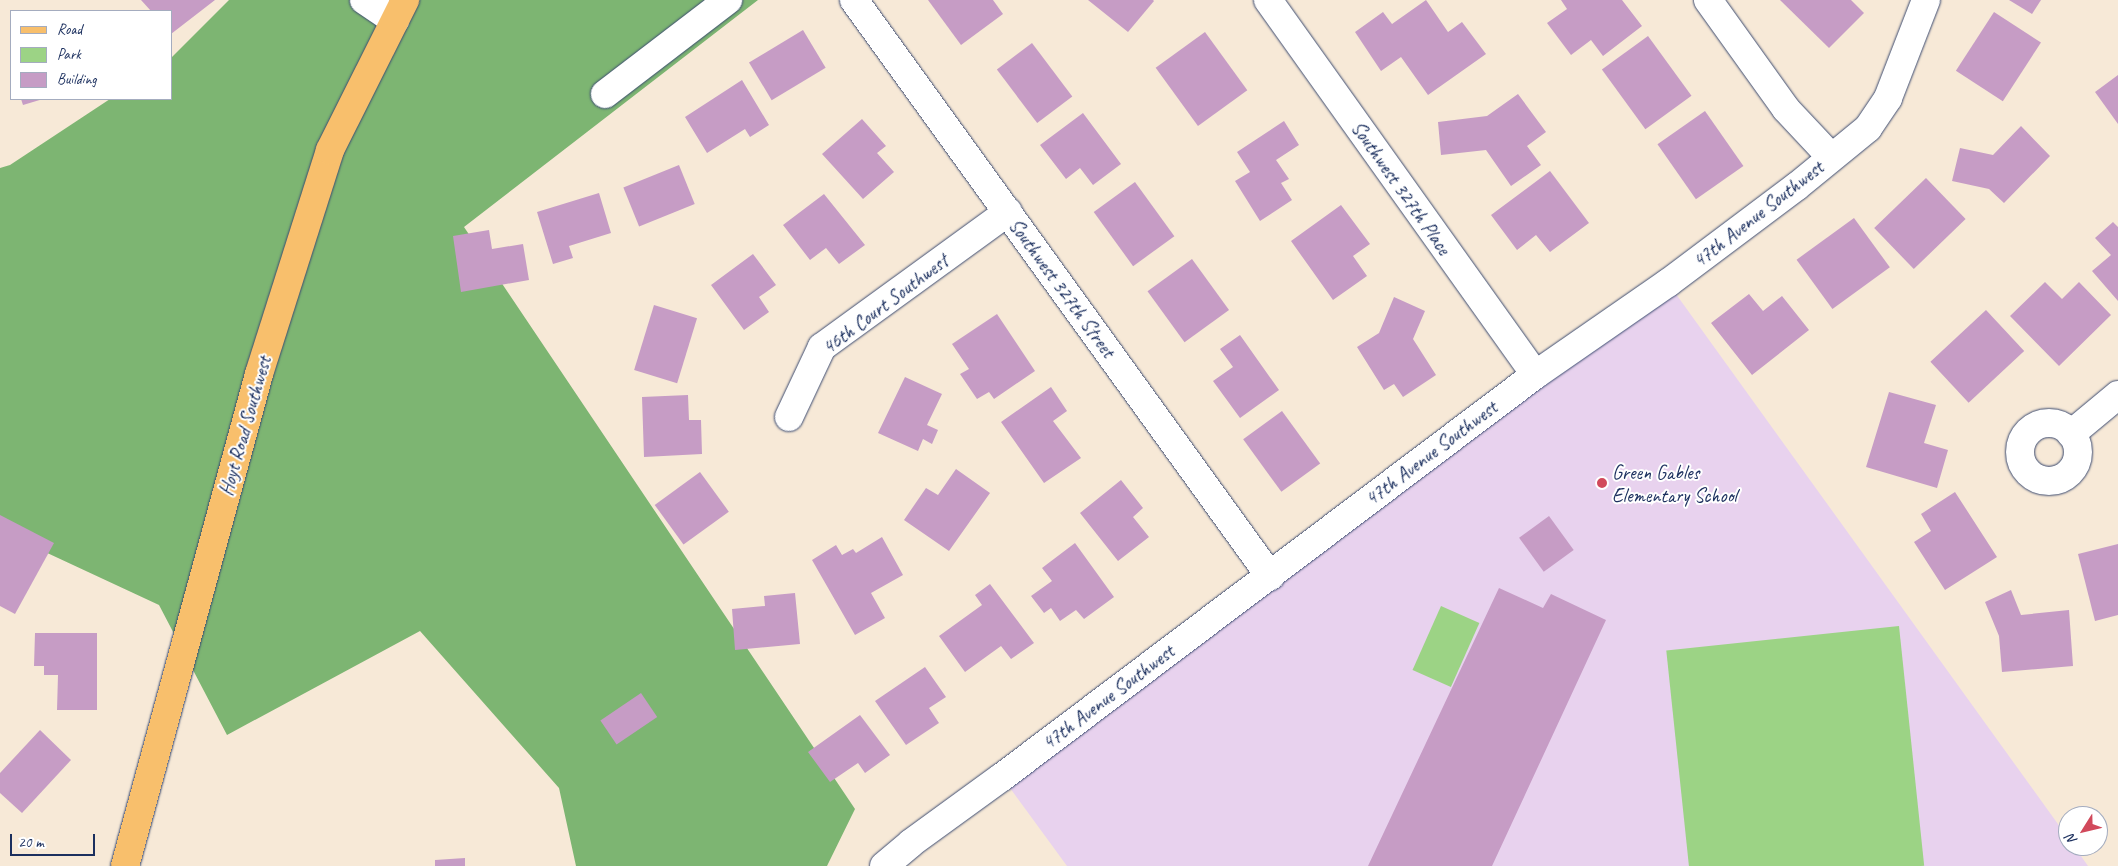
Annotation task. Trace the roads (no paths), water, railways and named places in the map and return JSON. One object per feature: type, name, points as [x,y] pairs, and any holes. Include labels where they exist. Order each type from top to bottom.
[{"type":"main road","name":"Hoyt Road Southwest","points":[[125,866],[259,374],[330,150],[400,10]]},
{"type":"street","points":[[364,0],[400,10]]},
{"type":"street","points":[[605,94],[728,0]]},
{"type":"street","name":"Southwest 327th Street","points":[[854,0],[1270,576]]},
{"type":"street","name":"Southwest 327th Place","points":[[1268,0],[1535,375]]},
{"type":"street","points":[[1708,0],[1786,109],[1831,157]]},
{"type":"street","name":"47th Avenue Southwest","points":[[884,866],[910,843],[1270,576],[1535,375],[1668,283],[1796,187],[1868,128],[1888,98],[1926,0]]},
{"type":"street","name":"46th Court Southwest","points":[[789,417],[822,347],[1008,212]]},
{"type":"street","points":[[2071,434],[2118,395]]},
{"type":"place","name":"Green Gables Elementary School","points":[[1602,483]]}]
